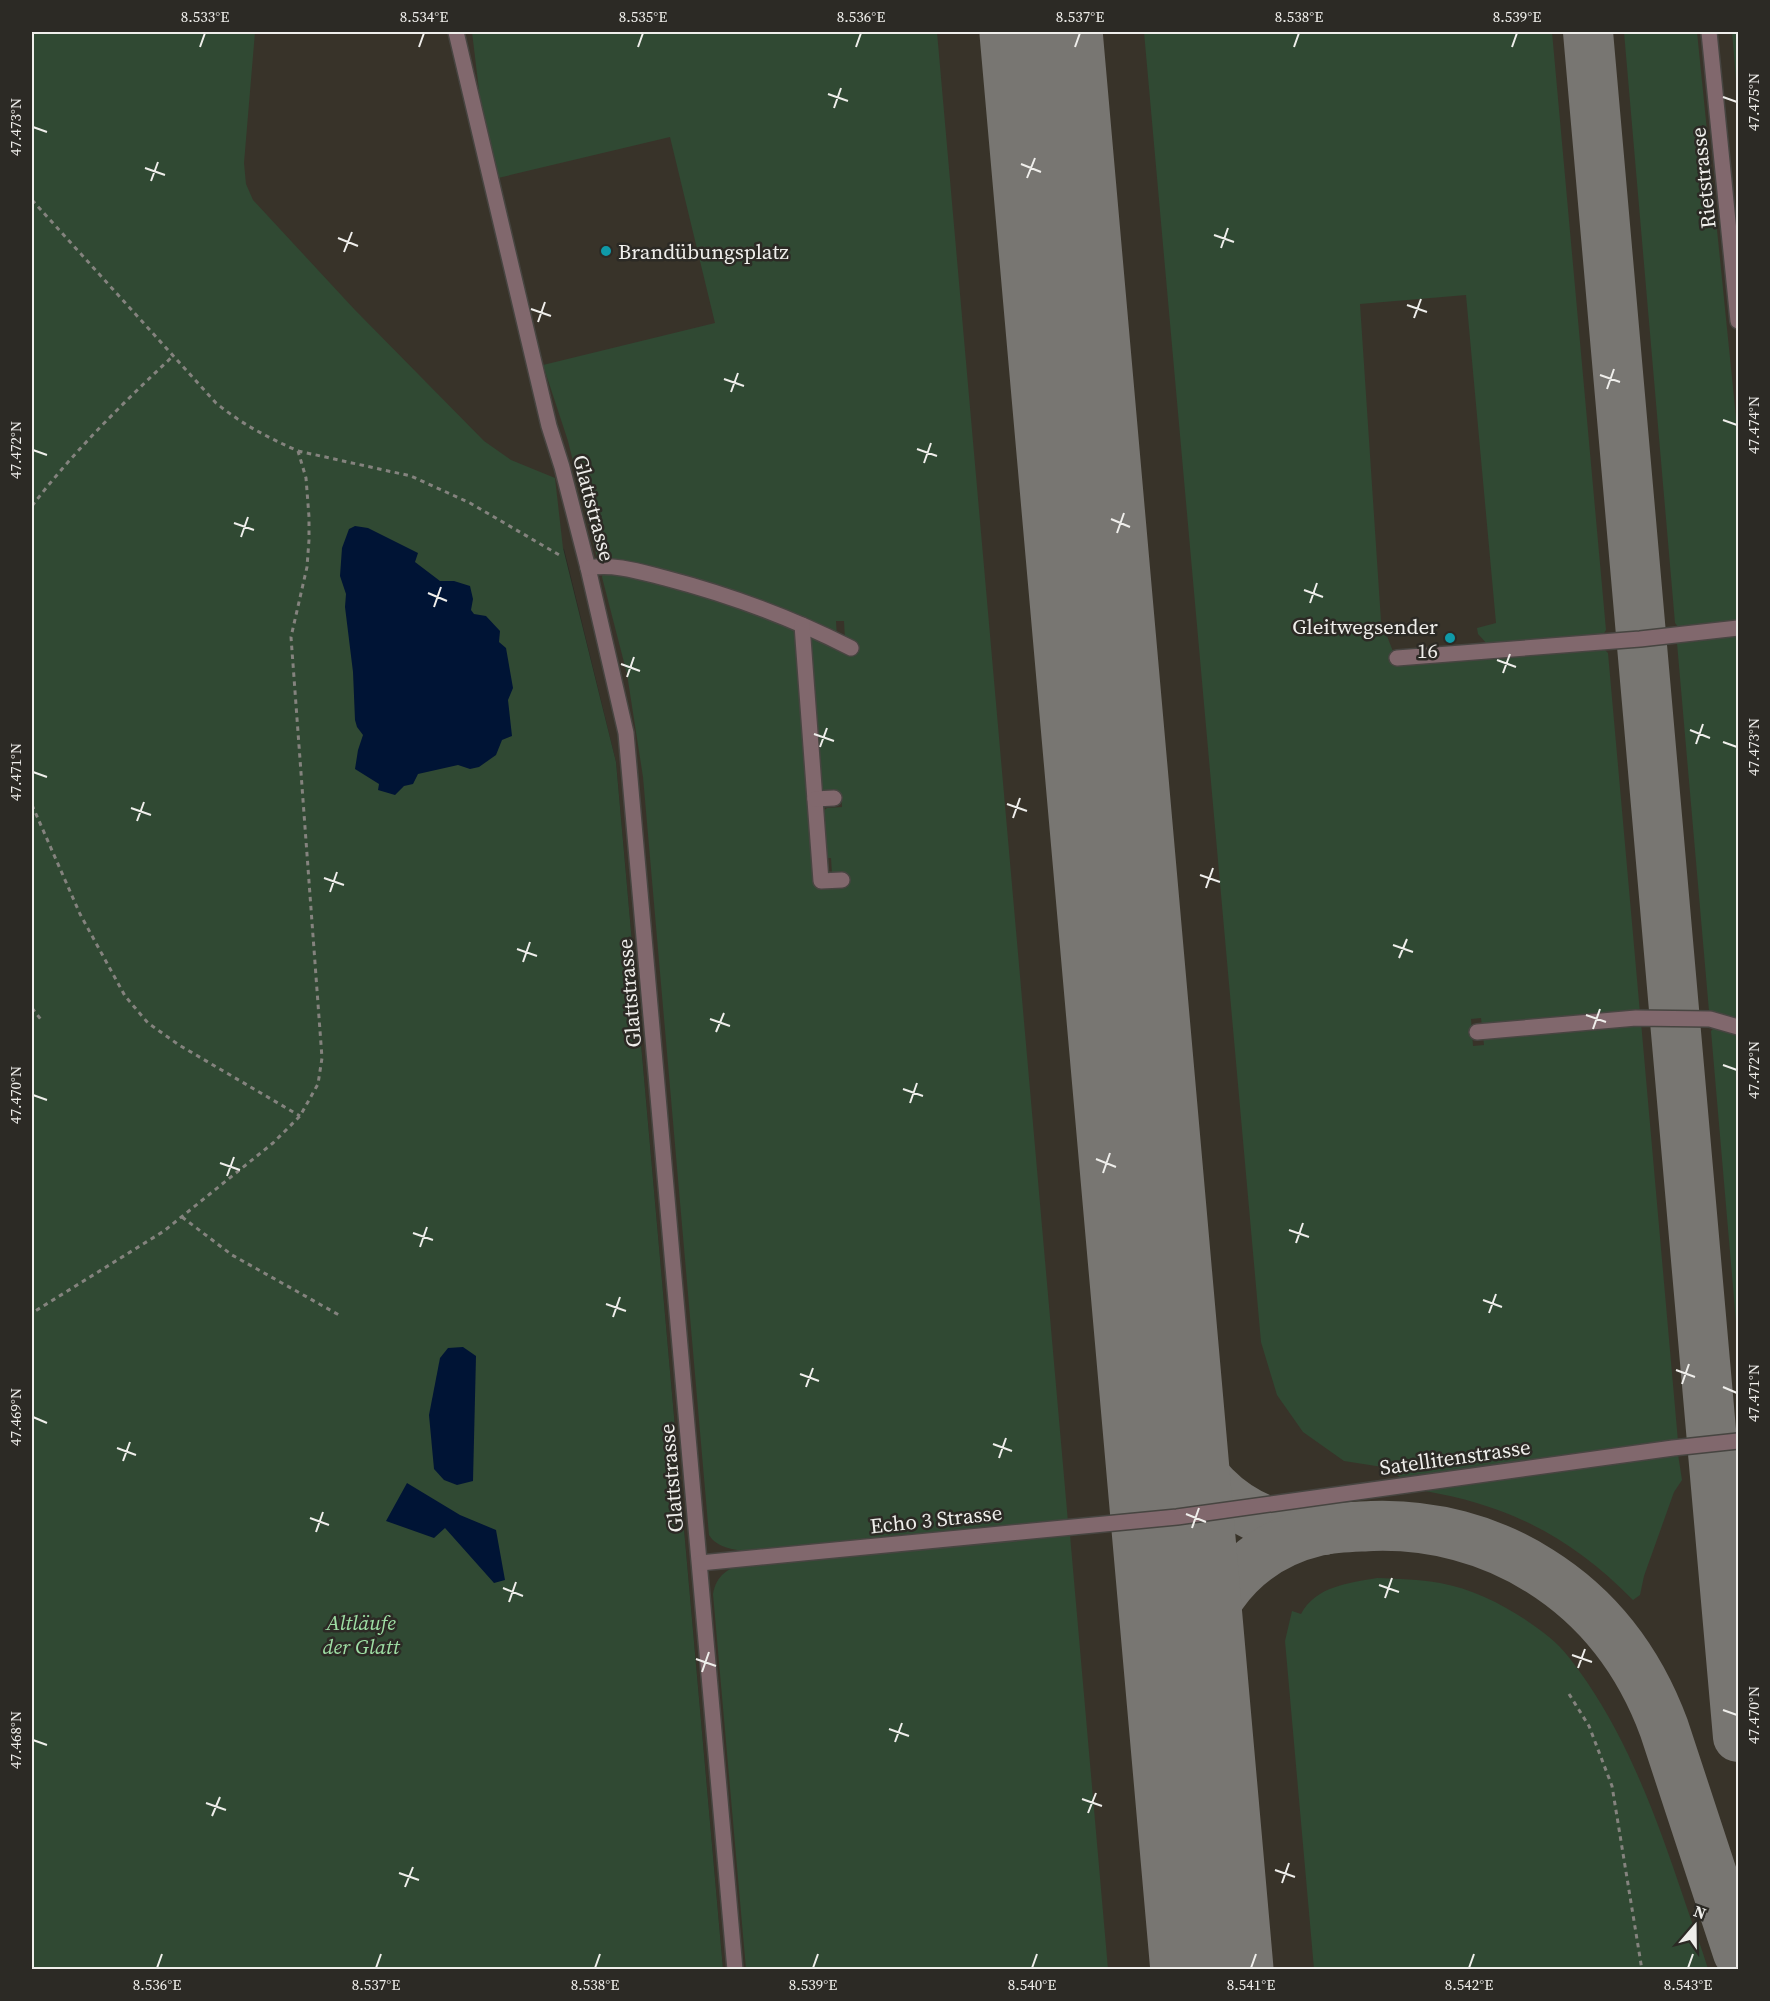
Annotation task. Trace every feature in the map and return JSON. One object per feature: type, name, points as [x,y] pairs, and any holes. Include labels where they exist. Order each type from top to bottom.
[{"type":"lane","name":"Glattstrasse","points":[[456,32],[549,426],[562,467],[620,700],[627,743],[735,1970]]},
{"type":"lane","name":"Rietstrasse","points":[[1709,32],[1738,321]]},
{"type":"lane","points":[[588,568],[612,566],[736,599],[846,645],[841,625]]},
{"type":"lane","points":[[802,625],[821,881],[842,880]]},
{"type":"lane","points":[[1397,658],[1604,642],[1738,628]]},
{"type":"lane","points":[[815,799],[834,798]]},
{"type":"lane","points":[[1477,1032],[1636,1018],[1710,1018],[1738,1027]]},
{"type":"lane","name":"Satellitenstrasse","points":[[1177,1517],[1738,1441]]},
{"type":"lane","name":"Echo 3 Strasse","points":[[700,1563],[1177,1517]]},
{"type":"path","points":[[32,200],[216,403],[236,420],[298,452],[411,476],[470,503],[561,556]]},
{"type":"path","points":[[32,506],[51,481],[144,383],[173,356]]},
{"type":"path","points":[[32,1313],[164,1231],[182,1217],[273,1143],[300,1116],[318,1084],[322,1058],[291,637],[307,567],[309,540],[306,478],[298,452]]},
{"type":"path","points":[[32,805],[80,914],[125,996],[148,1023],[179,1045],[300,1116]]},
{"type":"path","points":[[32,1008],[42,1021]]},
{"type":"path","points":[[182,1217],[232,1255],[339,1315]]},
{"type":"path","points":[[1569,1694],[1589,1726],[1612,1786],[1642,1970]]},
{"type":"shaded area","points":[[214,32],[1738,32],[1738,1969],[723,1969],[616,762],[564,549],[248,414]]},
{"type":"green space","name":"Altläufe der Glatt","points":[[32,32],[255,32],[244,163],[246,184],[253,200],[355,310],[484,441],[511,460],[555,478],[563,548],[616,762],[723,1969],[32,1970]]},
{"type":"green space","points":[[472,32],[937,32],[1068,1522],[749,1551],[721,1546],[709,1535],[643,777],[627,674],[602,577],[603,573],[647,578],[787,623],[797,632],[817,886],[847,884],[846,874],[832,874],[831,858],[823,858],[822,812],[827,808],[842,807],[841,794],[820,792],[809,641],[811,637],[845,640],[844,621],[836,621],[837,637],[700,583],[597,558],[568,441],[543,365],[715,323],[670,137],[498,178],[481,107]]},
{"type":"green space","points":[[1144,32],[1552,32],[1606,630],[1603,635],[1488,645],[1478,634],[1477,628],[1496,623],[1466,295],[1360,304],[1381,621],[1398,664],[1603,648],[1608,653],[1640,1013],[1482,1026],[1481,1018],[1471,1019],[1473,1046],[1484,1045],[1483,1036],[1641,1022],[1678,1441],[1402,1479],[1389,1468],[1344,1461],[1303,1432],[1277,1395],[1261,1342]]},
{"type":"green space","points":[[1624,32],[1697,32],[1738,437],[1738,624],[1679,628],[1675,623]]},
{"type":"green space","points":[[1732,32],[1738,32],[1738,103]]},
{"type":"green space","points":[[1738,633],[1738,1022],[1709,1011],[1677,643],[1681,639]]},
{"type":"green space","points":[[1716,1026],[1738,1034],[1738,1345],[1711,1031]]},
{"type":"green space","points":[[1678,1454],[1682,1480],[1674,1492],[1644,1576],[1640,1595],[1633,1600],[1587,1559],[1538,1528],[1485,1506],[1425,1491],[1438,1485]]},
{"type":"green space","points":[[1070,1535],[1108,1969],[746,1969],[713,1594],[720,1577],[729,1570],[747,1563]]},
{"type":"green space","points":[[1377,1578],[1432,1582],[1469,1591],[1498,1603],[1524,1619],[1565,1652],[1603,1707],[1630,1759],[1664,1840],[1708,1969],[1314,1969],[1285,1641],[1292,1611],[1301,1614],[1315,1597],[1334,1587]]},
{"type":"water","points":[[355,526],[368,528],[418,553],[415,562],[440,581],[454,581],[470,586],[473,599],[471,610],[474,614],[486,616],[500,631],[499,642],[506,648],[513,688],[508,700],[512,736],[502,740],[496,755],[479,767],[470,769],[458,765],[418,774],[413,784],[404,786],[395,795],[378,790],[379,784],[355,769],[363,735],[355,720],[353,672],[345,607],[346,594],[340,576],[342,548],[349,529]]},
{"type":"water","points":[[463,1347],[476,1356],[473,1481],[457,1485],[444,1480],[434,1469],[429,1415],[440,1358],[448,1348]]},
{"type":"water","points":[[407,1483],[460,1515],[496,1530],[505,1580],[494,1583],[445,1528],[434,1538],[386,1521]]},
{"type":"taxiway","points":[[1040,32],[1042,47]]},
{"type":"taxiway","points":[[1588,32],[1738,1737]]},
{"type":"taxiway","points":[[1160,1380],[1169,1411],[1181,1439],[1196,1465],[1215,1487],[1236,1505],[1262,1519],[1291,1527],[1324,1530]]},
{"type":"taxiway","points":[[1188,1706],[1197,1646],[1222,1594],[1240,1573],[1262,1555],[1288,1541],[1331,1529],[1394,1526],[1438,1531],[1501,1550],[1540,1571],[1581,1602],[1615,1639],[1643,1681],[1664,1728],[1738,1953]]},
{"type":"runway","points":[[1041,32],[1212,1970]]},
{"type":"place","name":"Brandübungsplatz","points":[[606,251]]},
{"type":"place","name":"Gleitwegsender 16","points":[[1450,638]]}]
